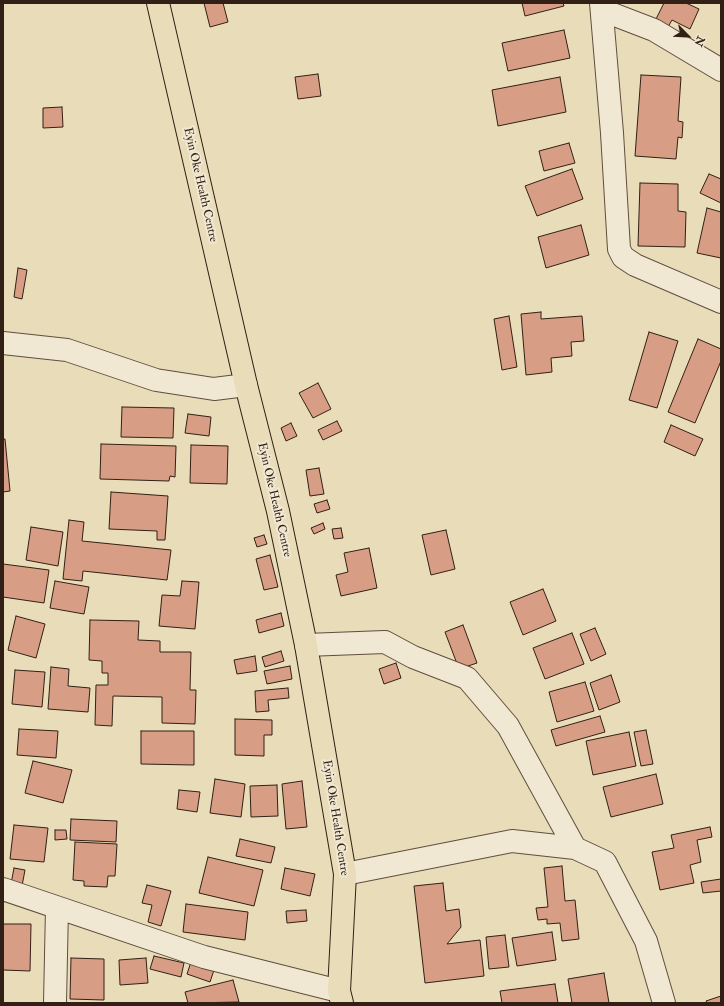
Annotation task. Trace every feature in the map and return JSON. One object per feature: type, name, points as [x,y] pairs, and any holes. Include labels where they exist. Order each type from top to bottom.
[{"type":"main road","name":"Eyin Oke Health Centre","points":[[158,3],[246,385],[278,511],[306,645],[345,874],[341,997]]},
{"type":"street","points":[[721,70],[654,30],[602,6],[619,249],[623,257],[635,265],[721,302]]},
{"type":"street","points":[[3,343],[67,350],[156,380],[214,389],[246,385]]},
{"type":"street","points":[[306,645],[385,642],[413,657],[467,678],[508,726],[575,848]]},
{"type":"street","points":[[345,874],[512,840],[575,848],[605,862],[646,942],[664,1003]]},
{"type":"street","points":[[3,889],[204,957],[341,997]]},
{"type":"street","points":[[55,1003],[57,908]]},
{"type":"building","points":[[204,3],[223,3],[228,22],[210,27]]},
{"type":"building","points":[[522,3],[563,3],[564,6],[525,16]]},
{"type":"building","points":[[664,3],[686,3],[699,9],[690,29],[672,20],[668,27],[655,21]]},
{"type":"building","points":[[564,30],[570,58],[508,71],[502,43]]},
{"type":"building","points":[[318,74],[321,96],[298,99],[295,77]]},
{"type":"building","points":[[641,75],[681,77],[678,121],[683,122],[682,138],[678,137],[676,159],[635,156]]},
{"type":"building","points":[[560,77],[566,112],[498,126],[492,90]]},
{"type":"building","points":[[62,107],[63,127],[43,128],[43,108]]},
{"type":"building","points":[[569,143],[575,163],[544,171],[539,151]]},
{"type":"building","points":[[572,169],[583,199],[537,216],[525,186]]},
{"type":"building","points":[[709,174],[721,179],[721,203],[700,193]]},
{"type":"building","points":[[640,183],[678,184],[678,211],[686,212],[685,247],[638,246]]},
{"type":"building","points":[[707,208],[721,212],[721,258],[697,253]]},
{"type":"building","points":[[581,225],[589,255],[546,268],[538,237]]},
{"type":"building","points":[[18,268],[27,270],[22,299],[14,297]]},
{"type":"building","points":[[541,312],[541,319],[582,316],[584,341],[571,342],[572,356],[551,358],[552,372],[526,375],[521,314]]},
{"type":"building","points":[[509,316],[517,367],[502,370],[494,319]]},
{"type":"building","points":[[649,332],[678,341],[657,408],[629,400]]},
{"type":"building","points":[[698,339],[721,349],[721,361],[695,423],[668,412]]},
{"type":"building","points":[[318,383],[331,409],[313,418],[299,393]]},
{"type":"building","points":[[122,407],[174,408],[173,438],[121,437]]},
{"type":"building","points":[[188,414],[211,417],[209,436],[185,433]]},
{"type":"building","points":[[337,421],[342,431],[323,440],[318,430]]},
{"type":"building","points":[[291,423],[297,436],[286,441],[281,428]]},
{"type":"building","points":[[671,425],[703,439],[695,456],[664,442]]},
{"type":"building","points":[[3,439],[5,439],[10,491],[3,492]]},
{"type":"building","points":[[101,444],[176,446],[175,477],[170,476],[169,481],[100,479]]},
{"type":"building","points":[[191,445],[228,446],[227,484],[190,483]]},
{"type":"building","points":[[319,468],[324,494],[310,496],[306,470]]},
{"type":"building","points":[[111,492],[168,496],[165,540],[157,540],[157,531],[109,529]]},
{"type":"building","points":[[327,500],[330,509],[317,513],[314,504]]},
{"type":"building","points":[[69,520],[84,522],[82,541],[171,550],[167,580],[83,571],[82,581],[63,579]]},
{"type":"building","points":[[323,523],[325,529],[314,534],[311,528]]},
{"type":"building","points":[[31,527],[63,532],[58,566],[26,560]]},
{"type":"building","points":[[341,528],[343,538],[334,539],[332,529]]},
{"type":"building","points":[[446,530],[455,569],[431,575],[422,535]]},
{"type":"building","points":[[264,535],[267,544],[257,547],[254,538]]},
{"type":"building","points":[[369,548],[377,588],[341,596],[336,575],[348,572],[344,553]]},
{"type":"building","points":[[270,555],[278,587],[264,590],[256,559]]},
{"type":"building","points":[[3,564],[49,570],[44,603],[3,597]]},
{"type":"building","points":[[55,581],[89,587],[84,614],[50,608]]},
{"type":"building","points":[[182,581],[199,582],[195,629],[159,626],[162,595],[180,596]]},
{"type":"building","points":[[543,589],[556,621],[523,635],[510,602]]},
{"type":"building","points":[[281,613],[284,626],[259,633],[256,620]]},
{"type":"building","points":[[16,616],[45,624],[36,658],[8,650]]},
{"type":"building","points":[[90,620],[139,621],[138,640],[160,641],[160,652],[191,652],[190,690],[196,690],[195,724],[162,723],[162,697],[113,696],[112,726],[95,725],[96,685],[108,685],[108,673],[102,673],[102,661],[89,660]]},
{"type":"building","points":[[463,625],[477,663],[459,669],[445,632]]},
{"type":"building","points":[[595,628],[606,654],[591,661],[580,634]]},
{"type":"building","points":[[572,633],[584,664],[545,679],[533,648]]},
{"type":"building","points":[[281,651],[284,661],[265,667],[262,657]]},
{"type":"building","points":[[255,656],[257,671],[237,674],[234,660]]},
{"type":"building","points":[[396,663],[401,678],[384,684],[379,669]]},
{"type":"building","points":[[290,666],[292,679],[267,684],[264,671]]},
{"type":"building","points":[[51,667],[69,669],[68,686],[90,688],[88,712],[48,709]]},
{"type":"building","points":[[15,670],[45,672],[42,707],[12,704]]},
{"type":"building","points":[[611,675],[620,702],[599,710],[590,683]]},
{"type":"building","points":[[585,682],[594,711],[557,722],[549,692]]},
{"type":"building","points":[[288,688],[289,698],[268,700],[269,711],[256,712],[255,691]]},
{"type":"building","points":[[600,716],[605,732],[556,746],[551,730]]},
{"type":"building","points":[[235,719],[272,720],[272,735],[264,735],[264,756],[235,755]]},
{"type":"building","points":[[19,729],[58,731],[56,758],[17,755]]},
{"type":"building","points":[[646,730],[653,764],[641,766],[634,732]]},
{"type":"building","points":[[141,731],[194,731],[194,765],[141,764]]},
{"type":"building","points":[[629,732],[636,766],[593,775],[586,741]]},
{"type":"building","points":[[33,761],[72,770],[63,803],[25,793]]},
{"type":"building","points":[[656,774],[663,804],[611,817],[603,787]]},
{"type":"building","points":[[215,779],[245,784],[241,817],[210,813]]},
{"type":"building","points":[[302,781],[307,827],[286,829],[282,784]]},
{"type":"building","points":[[277,785],[278,816],[251,817],[250,786]]},
{"type":"building","points":[[179,790],[200,792],[197,812],[177,809]]},
{"type":"building","points":[[71,819],[117,821],[116,842],[70,840]]},
{"type":"building","points":[[14,825],[48,828],[44,862],[10,859]]},
{"type":"building","points":[[710,827],[712,837],[697,840],[701,862],[690,865],[694,883],[660,890],[652,852],[674,848],[671,835]]},
{"type":"building","points":[[55,830],[66,830],[67,839],[55,840]]},
{"type":"building","points":[[240,839],[275,847],[271,863],[236,856]]},
{"type":"building","points":[[75,842],[117,844],[115,876],[108,876],[107,887],[84,886],[84,881],[73,880]]},
{"type":"building","points":[[208,857],[263,870],[254,906],[199,893]]},
{"type":"building","points":[[562,866],[565,901],[575,900],[579,939],[562,941],[560,923],[547,924],[547,919],[538,920],[536,908],[548,907],[544,868]]},
{"type":"building","points":[[14,868],[25,870],[22,886],[11,884]]},
{"type":"building","points":[[285,868],[315,874],[310,896],[281,889]]},
{"type":"building","points":[[721,879],[721,891],[703,893],[701,882]]},
{"type":"building","points":[[443,883],[446,911],[459,909],[461,927],[447,944],[480,940],[484,976],[425,983],[414,886]]},
{"type":"building","points":[[147,885],[171,891],[161,926],[148,922],[152,905],[142,903]]},
{"type":"building","points":[[186,904],[248,912],[245,940],[183,932]]},
{"type":"building","points":[[306,910],[307,921],[287,923],[286,911]]},
{"type":"building","points":[[3,924],[31,924],[30,971],[3,970]]},
{"type":"building","points":[[552,932],[556,960],[517,966],[512,938]]},
{"type":"building","points":[[505,935],[509,967],[489,969],[486,937]]},
{"type":"building","points":[[154,956],[184,963],[181,977],[150,969]]},
{"type":"building","points":[[71,958],[104,959],[104,1000],[70,999]]},
{"type":"building","points":[[146,958],[148,983],[120,985],[119,960]]},
{"type":"building","points":[[191,962],[214,970],[210,982],[187,974]]},
{"type":"building","points":[[604,973],[609,1003],[572,1003],[568,979]]},
{"type":"building","points":[[233,980],[239,1002],[188,1003],[185,992]]},
{"type":"building","points":[[555,984],[558,1003],[502,1003],[500,991]]},
{"type":"building","points":[[721,996],[721,1003],[707,1003],[706,1001]]}]
